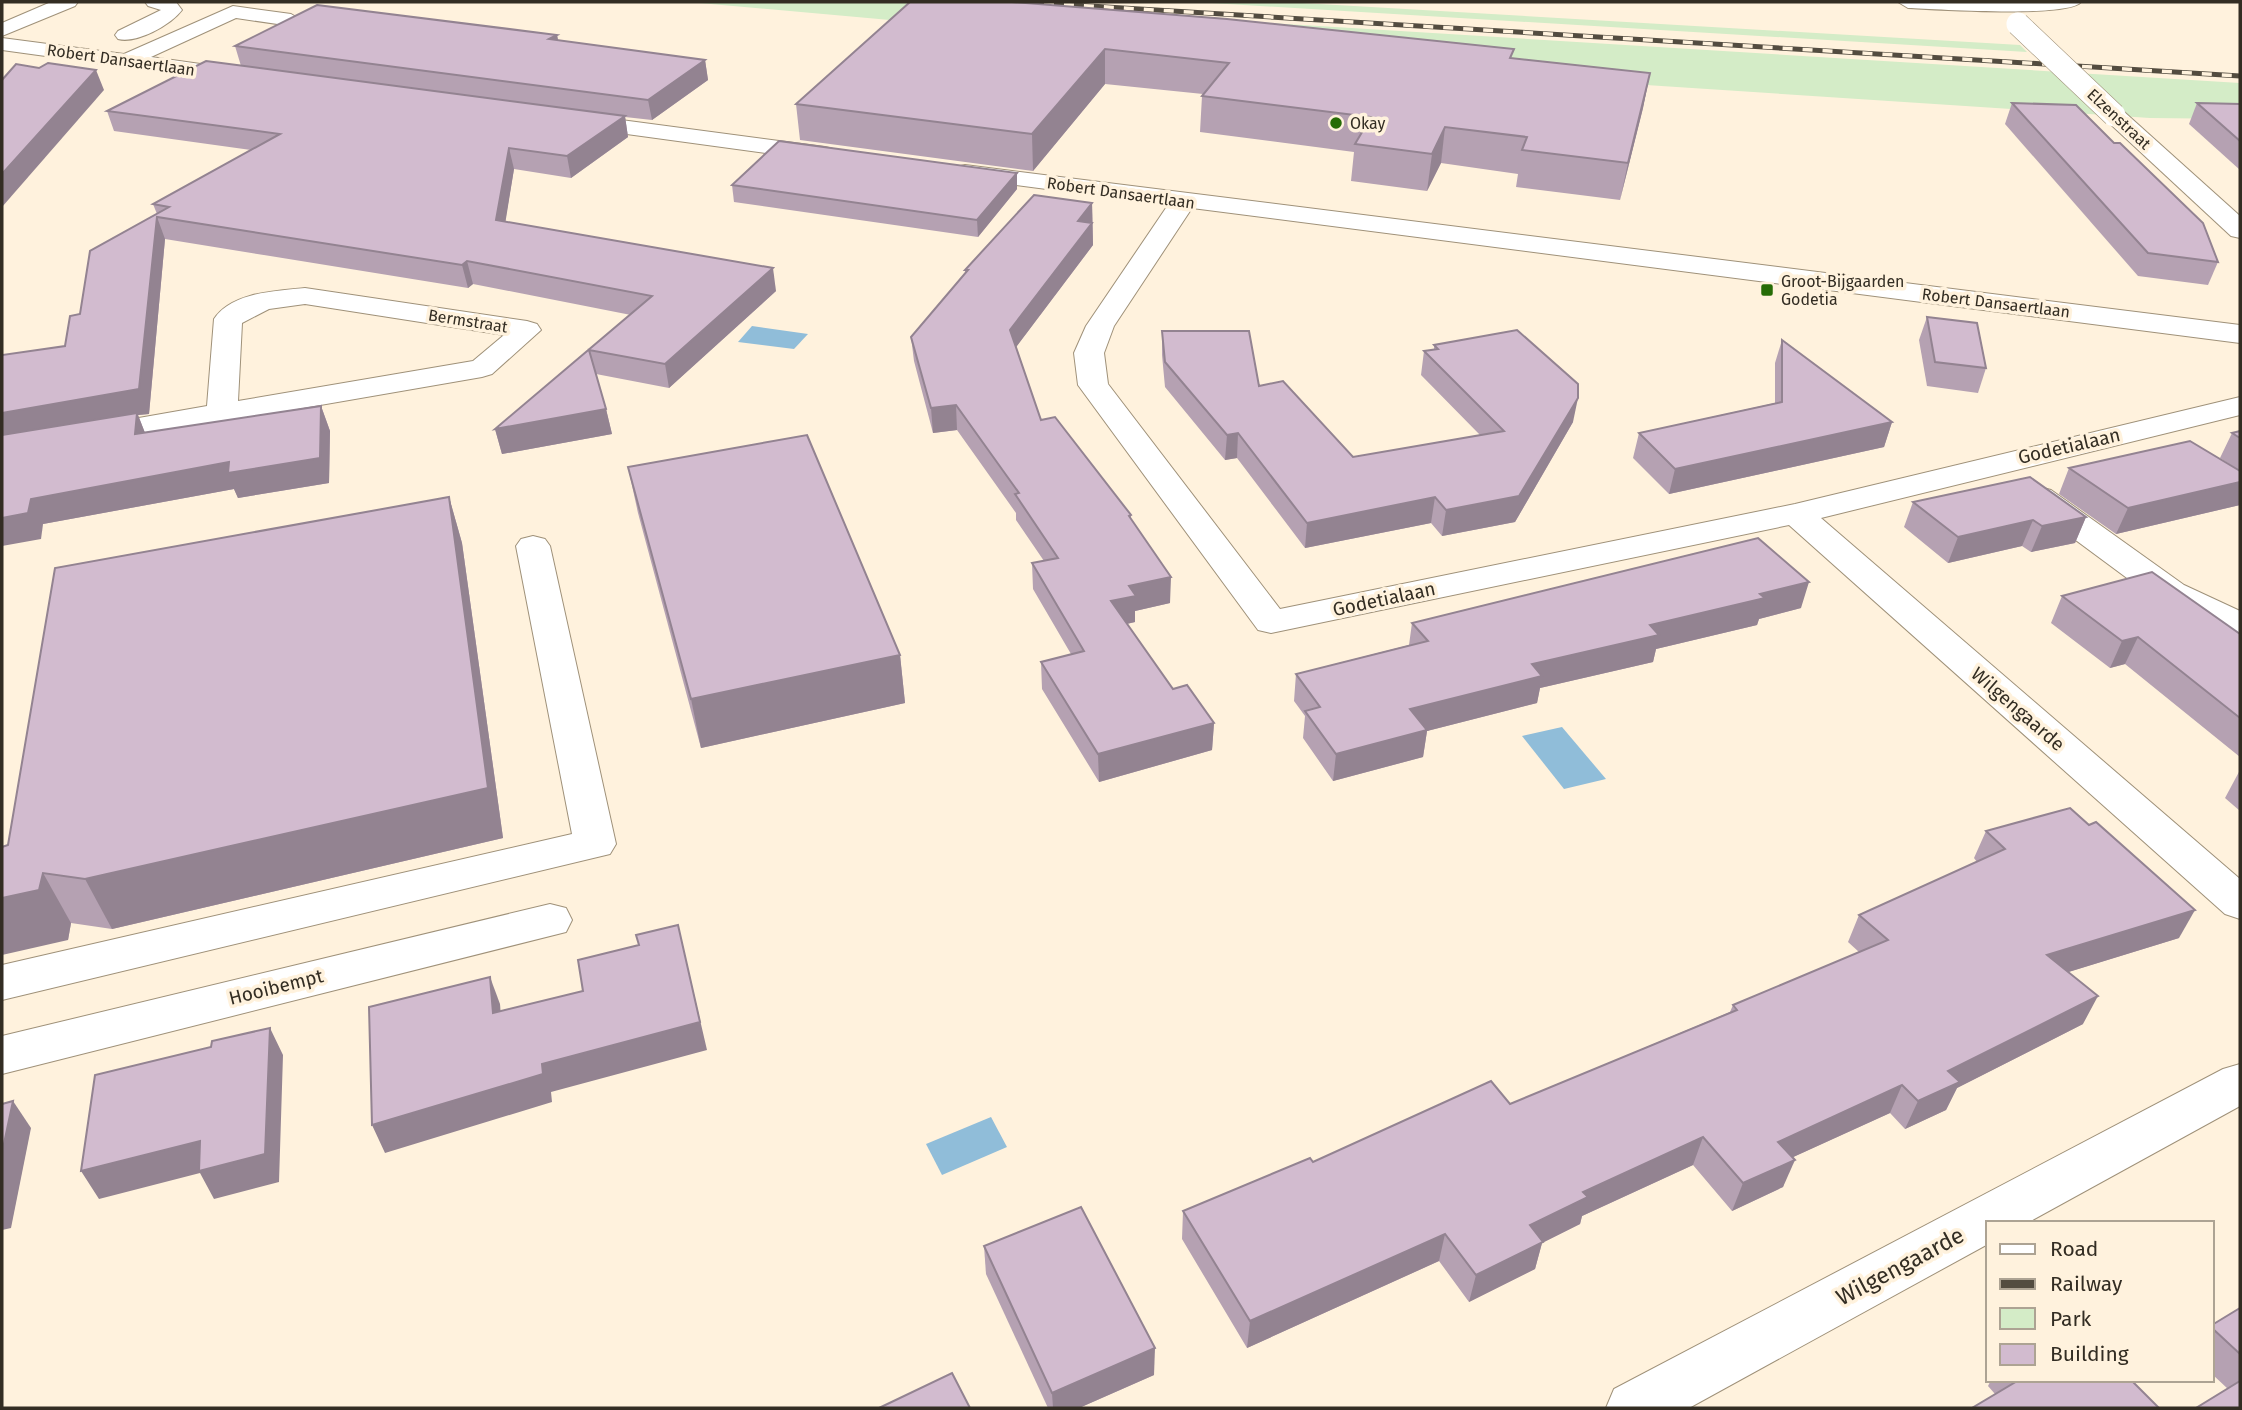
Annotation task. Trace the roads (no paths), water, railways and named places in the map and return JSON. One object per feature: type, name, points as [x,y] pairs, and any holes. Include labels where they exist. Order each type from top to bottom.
[{"type":"street","points":[[2,30],[68,2]]},
{"type":"street","points":[[82,55],[166,16],[172,10],[167,4],[155,2]]},
{"type":"street","points":[[1908,2],[2001,6],[2071,2]]},
{"type":"street","name":"Elzenstraat","points":[[2001,6],[2114,115],[2240,230]]},
{"type":"street","points":[[126,61],[233,12],[292,20]]},
{"type":"street","name":"Robert Dansaertlaan","points":[[2,44],[264,79]]},
{"type":"street","points":[[2,61],[31,48]]},
{"type":"street","points":[[555,118],[843,156]]},
{"type":"street","name":"Robert Dansaertlaan","points":[[938,169],[2240,334]]},
{"type":"street","name":"Godetialaan","points":[[1184,201],[1100,326],[1089,353],[1093,384],[1271,622],[1796,514],[1992,464],[2240,406]]},
{"type":"street","name":"Bermstraat","points":[[2,452],[482,368],[527,330],[305,296],[262,301],[228,319],[222,413]]},
{"type":"street","name":"Godetialaan","points":[[2146,428],[2182,450]]},
{"type":"street","name":"Godetialaan","points":[[1992,464],[2171,593],[2240,625]]},
{"type":"street","name":"Wilgengaarde","points":[[1796,514],[2240,903]]},
{"type":"street","points":[[2,984],[595,844],[533,546]]},
{"type":"street","name":"Hooibempt","points":[[2,1055],[550,920]]},
{"type":"street","name":"Wilgengaarde","points":[[1634,1408],[2240,1083]]},
{"type":"water","points":[[752,326],[808,334],[794,349],[738,342]]},
{"type":"water","points":[[1562,727],[1606,779],[1564,789],[1522,736]]},
{"type":"water","points":[[991,1117],[1007,1147],[942,1175],[926,1144]]},
{"type":"railway","points":[[1024,2],[2240,76]]},
{"type":"place","name":"Okay","points":[[1336,123]]},
{"type":"place","name":"Groot-Bijgaarden Godetia","points":[[1767,290]]}]
